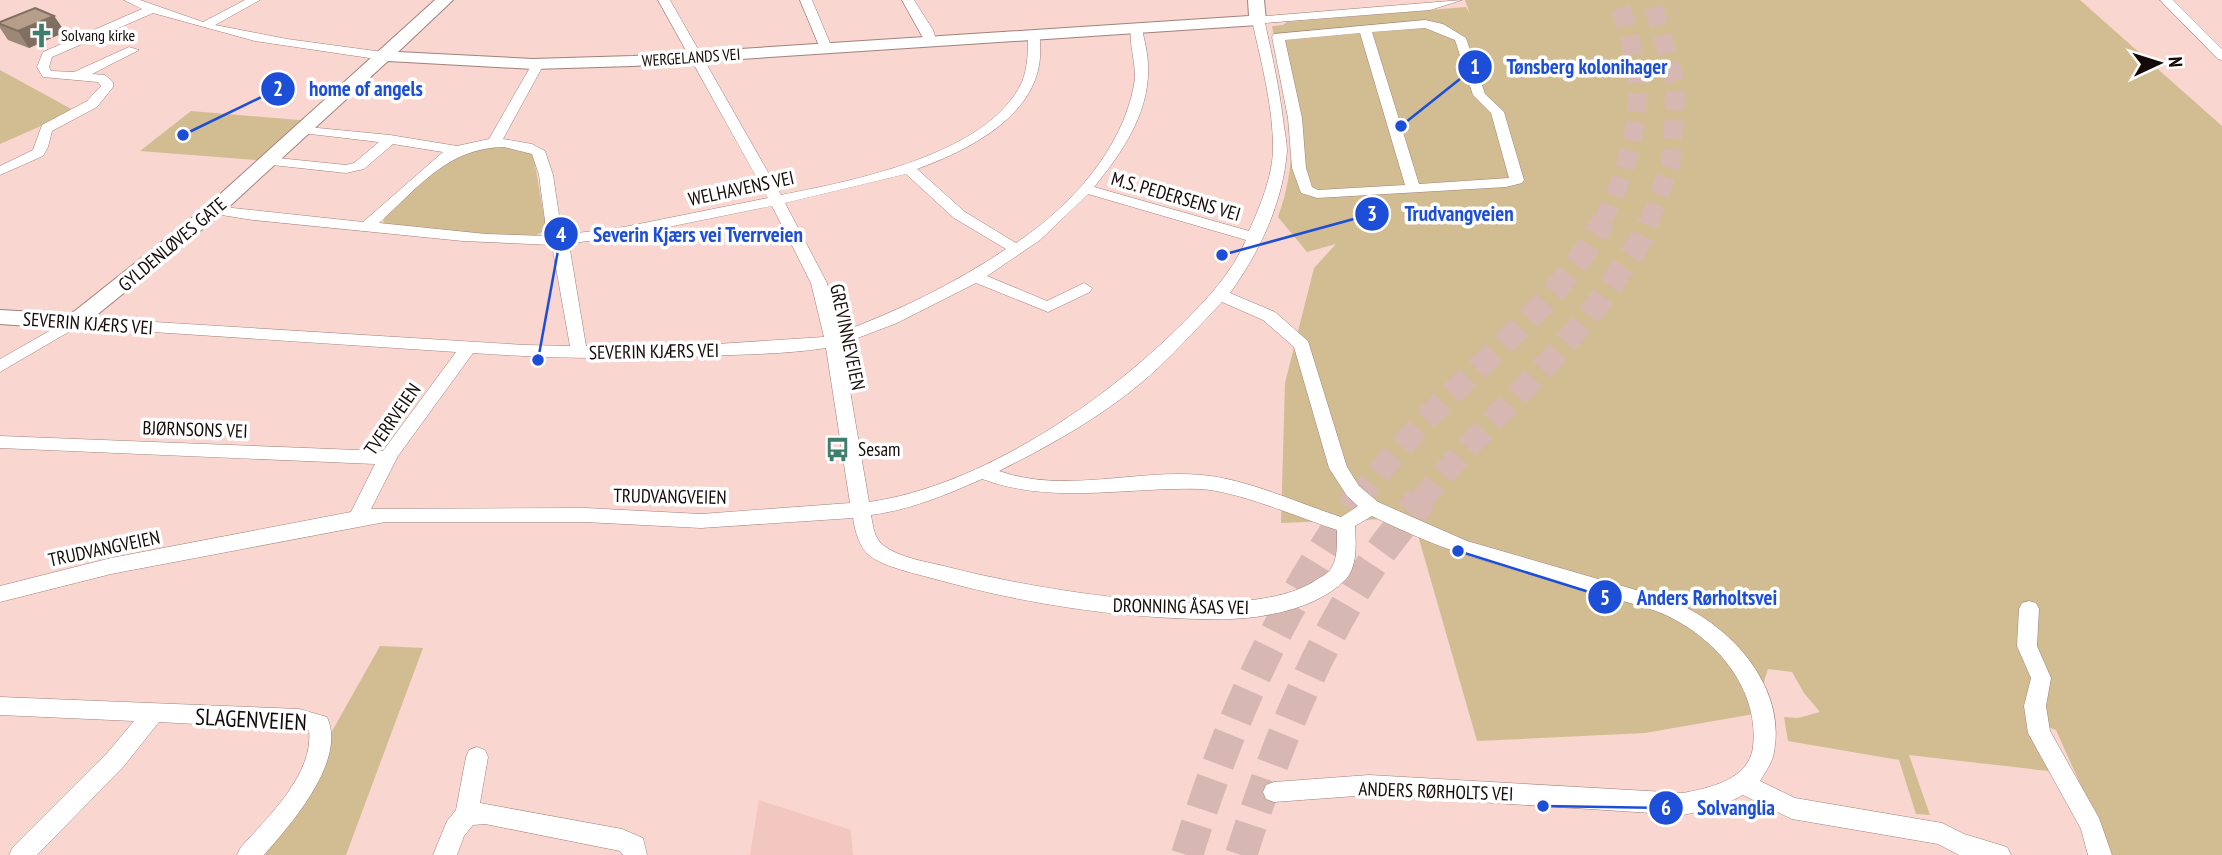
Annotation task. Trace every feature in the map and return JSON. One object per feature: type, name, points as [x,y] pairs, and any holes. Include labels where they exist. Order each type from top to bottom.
[{"type":"main road","name":"GYLDENLØVES GATE","points":[[74,322],[154,261],[214,210],[445,0]]},
{"type":"main road","name":"TRUDVANGVEIEN","points":[[1256,0],[1258,20]]},
{"type":"main road","name":"WERGELANDS VEI","points":[[383,56],[538,64],[695,57],[1258,20]]},
{"type":"main road","name":"SEVERIN KJÆRS VEI","points":[[0,317],[74,322]]},
{"type":"street","name":"WERGELANDS VEI","points":[[130,0],[206,25],[287,43],[383,56]]},
{"type":"street","points":[[206,25],[254,0]]},
{"type":"street","name":"GREVINNEVEIEN","points":[[664,0],[776,200],[819,283],[833,341],[859,510]]},
{"type":"street","points":[[806,0],[825,48]]},
{"type":"street","points":[[908,0],[928,30],[930,42]]},
{"type":"street","points":[[1258,20],[1430,6],[1456,0]]},
{"type":"street","points":[[2166,0],[2222,56]]},
{"type":"street","points":[[0,171],[38,152],[42,147],[42,135],[47,128],[92,104],[108,85],[101,78],[47,74],[43,67],[47,55],[152,9]]},
{"type":"street","name":"TRUDVANGVEIEN","points":[[0,594],[111,566],[358,518],[385,515],[585,515],[684,522],[859,510],[894,505],[929,494],[982,471],[1047,439],[1102,403],[1152,365],[1220,295],[1243,264],[1270,199],[1280,150],[1272,82],[1258,20]]},
{"type":"street","points":[[1425,24],[1439,27],[1460,38],[1479,95],[1497,112],[1517,177],[1513,182],[1506,183],[1413,188],[1312,193],[1306,190],[1299,168],[1295,118],[1278,37],[1425,24]]},
{"type":"street","name":"SEVERIN KJÆRS VEI","points":[[74,322],[468,348],[579,352],[699,351],[833,341],[891,319],[975,277],[1018,249],[1086,190],[1113,155],[1137,101],[1142,64],[1136,27]]},
{"type":"street","points":[[1366,29],[1413,188]]},
{"type":"street","name":"WELHAVENS VEI","points":[[214,210],[495,239],[554,240],[611,233],[857,184],[909,169],[960,145],[1008,110],[1026,86],[1035,62],[1034,34]]},
{"type":"street","points":[[75,76],[133,50]]},
{"type":"street","points":[[493,144],[538,64]]},
{"type":"street","points":[[302,129],[456,150]]},
{"type":"street","points":[[268,161],[346,169],[359,166],[390,139]]},
{"type":"street","points":[[367,226],[456,150],[479,144],[520,144],[538,151],[554,240],[562,250],[579,352]]},
{"type":"street","points":[[909,169],[944,203],[968,221],[1018,249]]},
{"type":"street","name":"M.S. PEDERSENS VEI","points":[[1086,190],[1256,238]]},
{"type":"street","points":[[975,277],[1048,307],[1084,288]]},
{"type":"street","points":[[982,471],[1004,480],[1042,487],[1202,482],[1234,489],[1343,525],[1371,507],[1353,491],[1338,468],[1302,345],[1269,316],[1220,295]]},
{"type":"street","name":"GYLDENLØVES GATE","points":[[0,366],[74,322]]},
{"type":"street","name":"TVERRVEIEN","points":[[358,518],[369,491],[389,458],[468,348]]},
{"type":"street","name":"BJØRNSONS VEI","points":[[0,442],[389,458]]},
{"type":"street","name":"DRONNING ÅSAS VEI","points":[[859,510],[864,530],[876,551],[1007,590],[1122,607],[1238,609],[1298,601],[1322,589],[1338,576],[1345,558],[1346,523],[1371,507]]},
{"type":"street","name":"ANDERS RØRHOLTS VEI","points":[[1275,792],[1369,785],[1683,804],[1723,796],[1754,771],[1763,751],[1765,716],[1759,695],[1743,666],[1712,634],[1686,616],[1621,593],[1430,535],[1371,507]]},
{"type":"street","points":[[2029,609],[2027,646],[2041,678],[2035,706],[2039,733],[2091,826],[2100,855]]},
{"type":"street","name":"SLAGENVEIEN","points":[[0,706],[240,718],[306,718],[319,724],[323,735],[311,771],[291,804],[249,855]]},
{"type":"street","points":[[21,855],[116,759],[153,713]]},
{"type":"street","points":[[445,855],[454,829],[467,815],[477,757]]},
{"type":"street","points":[[1742,783],[1792,808],[1942,834],[1959,844],[1999,855]]},
{"type":"street","points":[[467,815],[485,813],[622,840],[635,846],[635,855]]},
{"type":"shaded area","points":[[1465,0],[2080,0],[2222,126],[2222,855],[2112,855],[2056,730],[2025,718],[2057,772],[1909,755],[1930,815],[1916,814],[1899,760],[1788,741],[1784,717],[1798,718],[1820,712],[1804,693],[1792,672],[1768,669],[1754,714],[1645,733],[1477,741],[1413,518],[1281,523],[1285,383],[1314,268],[1336,244],[1307,252],[1278,217],[1286,191],[1291,144],[1287,99],[1272,26],[1287,22],[1466,7],[1470,14]]},
{"type":"shaded area","points":[[0,70],[75,111],[0,144]]},
{"type":"shaded area","points":[[191,111],[311,121],[268,161],[140,151]]},
{"type":"shaded area","points":[[477,148],[519,148],[533,153],[546,228],[543,231],[532,236],[503,236],[432,231],[383,223],[386,214],[450,158]]},
{"type":"shaded area","points":[[380,646],[423,648],[346,855],[258,855],[327,749],[331,733]]},
{"type":"shaded area","points":[[759,800],[851,830],[853,855],[750,855]]},
{"type":"building","points":[[35,8],[54,16],[18,31],[0,24],[0,22]]},
{"type":"tunnel","points":[[1602,222],[1626,166],[1636,113],[1634,59],[1618,0]]},
{"type":"tunnel","points":[[1649,222],[1671,164],[1676,85],[1652,0]]},
{"type":"tunnel","points":[[1356,502],[1424,422],[1553,293],[1603,221]]},
{"type":"tunnel","points":[[1420,502],[1572,336],[1626,263],[1649,221]]},
{"type":"tunnel","points":[[1187,855],[1237,716],[1279,626],[1303,583],[1358,500]]},
{"type":"tunnel","points":[[1241,855],[1268,776],[1316,662],[1355,589],[1421,500]]},
{"type":"place","name":"Solvang kirke","points":[[41,35]]},
{"type":"place","name":"Tønsberg kolonihager","points":[[1401,126]]},
{"type":"place","name":"home of angels","points":[[183,135]]},
{"type":"place","name":"Trudvangveien","points":[[1222,255]]},
{"type":"place","name":"Severin Kjærs vei Tverrveien","points":[[538,360]]},
{"type":"place","name":"Sesam","points":[[838,449]]},
{"type":"place","name":"Anders Rørholtsvei","points":[[1458,551]]},
{"type":"place","name":"Solvanglia","points":[[1543,806]]}]
